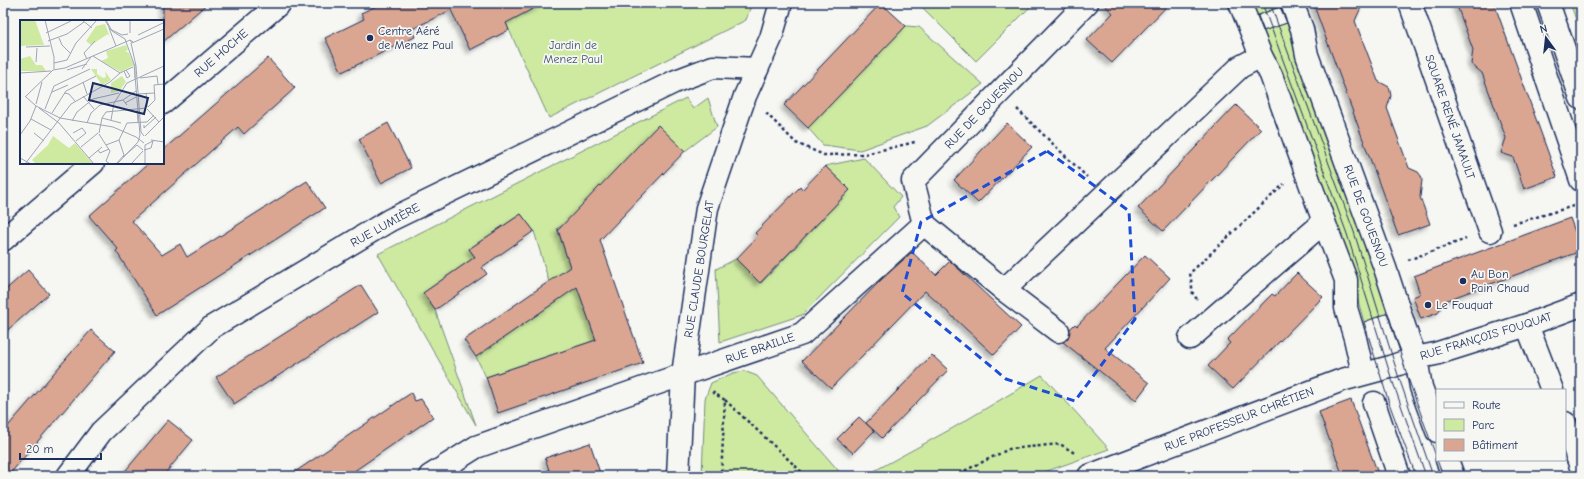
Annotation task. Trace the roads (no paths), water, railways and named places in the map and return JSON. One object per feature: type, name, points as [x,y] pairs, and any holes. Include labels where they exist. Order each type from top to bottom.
[{"type":"street","name":"RUE HOCHE","points":[[164,102],[280,3]]},
{"type":"street","name":"RUE CLAUDE BOURGELAT","points":[[678,476],[683,374],[707,208],[746,96],[771,38],[781,3]]},
{"type":"street","name":"RUE DE GOUESNOU","points":[[924,224],[913,181],[1087,3]]},
{"type":"street","points":[[1240,3],[1260,56],[1271,75],[1303,166],[1346,280],[1346,308],[1363,373]]},
{"type":"street","name":"RUE DE GOUESNOU","points":[[1292,3],[1302,29],[1307,55],[1385,268],[1416,358],[1421,387],[1436,428]]},
{"type":"street","name":"SQUARE RENÉ JAMAULT","points":[[1410,3],[1490,231]]},
{"type":"street","points":[[1521,3],[1581,180]]},
{"type":"street","points":[[1548,3],[1581,98]]},
{"type":"street","points":[[1004,290],[1240,67],[1260,56]]},
{"type":"street","name":"RUE LUMIÈRE","points":[[68,476],[102,432],[212,327],[390,220],[676,81],[713,67],[757,69]]},
{"type":"street","points":[[3,240],[92,164]]},
{"type":"street","points":[[1190,338],[1324,222]]},
{"type":"street","points":[[924,224],[1004,290],[1058,331]]},
{"type":"street","name":"RUE BRAILLE","points":[[430,476],[476,447],[802,334],[924,224]]},
{"type":"street","name":"RUE FRANÇOIS FOUQUAT","points":[[1390,367],[1527,325],[1581,305]]},
{"type":"street","points":[[1527,325],[1552,389]]},
{"type":"street","name":"RUE PROFESSEUR CHRÉTIEN","points":[[1091,475],[1342,380],[1363,373],[1390,367]]},
{"type":"street","points":[[1374,403],[1399,476]]},
{"type":"street","points":[[1566,427],[1581,467]]},
{"type":"street","points":[[1447,461],[1453,476]]},
{"type":"tram line","points":[[1262,3],[1347,234],[1391,377],[1426,476]]},
{"type":"tram line","points":[[1270,3],[1354,232],[1398,375],[1433,476]]},
{"type":"tram line","points":[[1280,7],[1287,23],[1263,31],[1257,16],[1280,7]]},
{"type":"tram line","points":[[1416,476],[1389,403],[1364,322],[1388,313],[1408,378],[1436,456]]},
{"type":"tram line","points":[[1437,461],[1443,476]]},
{"type":"place","name":"Centre Aéré de Menez Paul","points":[[370,38]]},
{"type":"place","name":"Au Bon Pain Chaud","points":[[1463,281]]},
{"type":"place","name":"Le Fouquat","points":[[1428,305]]},
{"type":"park label","name":"Jardin de Menez Paul","points":[[573,52]]}]
